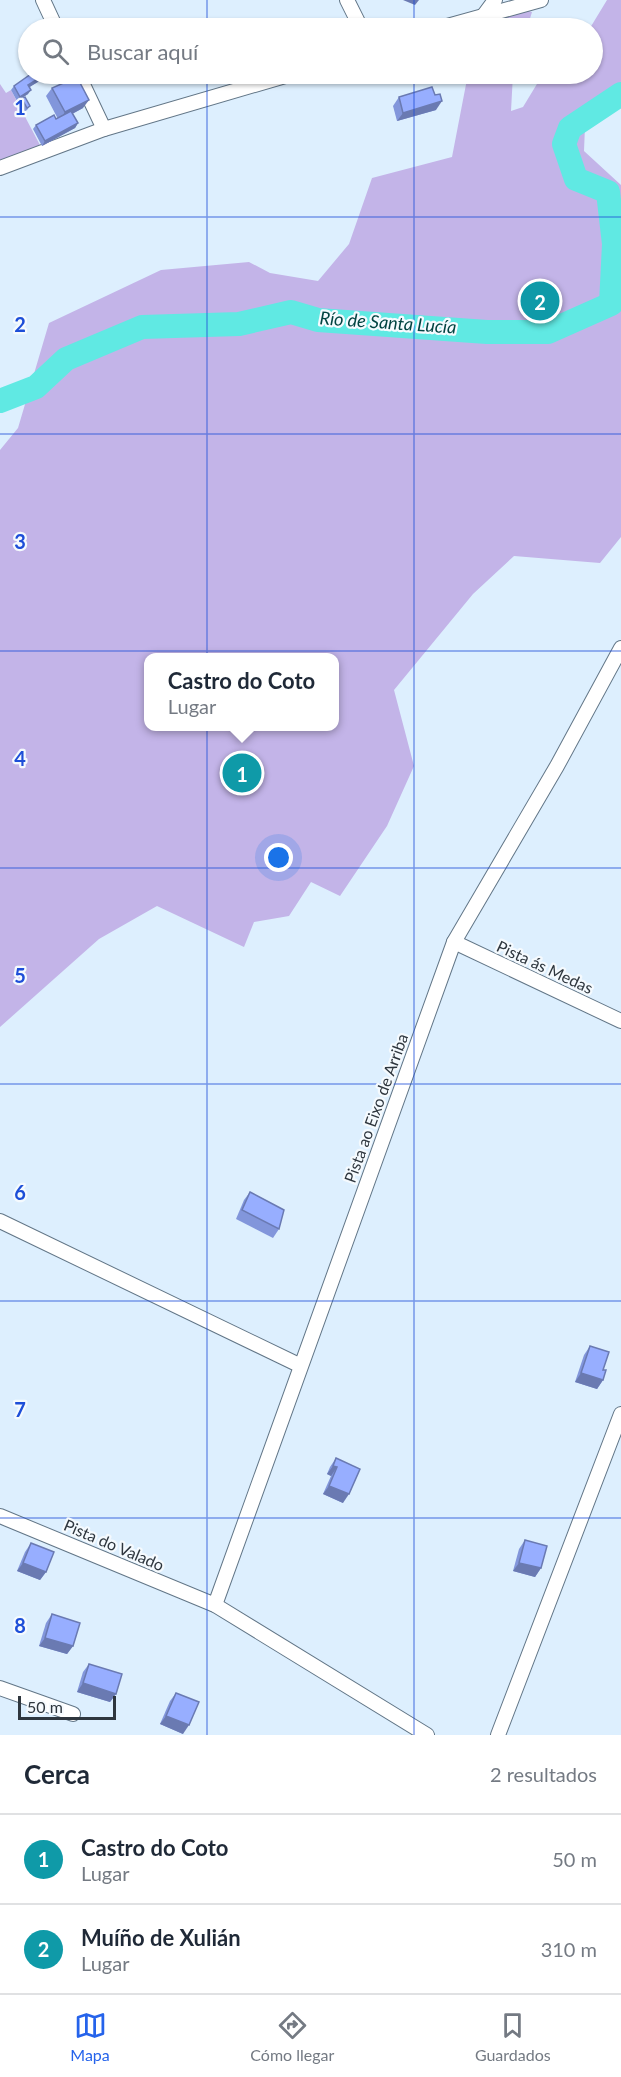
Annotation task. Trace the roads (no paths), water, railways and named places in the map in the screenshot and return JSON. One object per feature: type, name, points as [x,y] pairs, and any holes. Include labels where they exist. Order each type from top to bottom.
[{"type":"street","points":[[43,0],[51,18]]},
{"type":"street","points":[[347,0],[356,18]]},
{"type":"street","points":[[484,15],[495,0]]},
{"type":"street","points":[[474,18],[541,0]]},
{"type":"street","points":[[83,84],[104,129]]},
{"type":"street","points":[[0,168],[104,129],[258,84]]},
{"type":"street","name":"Pista ao Eixo de Arriba","points":[[215,1605],[299,1365],[454,942],[557,766],[621,648]]},
{"type":"street","name":"Pista ás Medas","points":[[454,942],[621,1022]]},
{"type":"street","points":[[0,1221],[299,1365]]},
{"type":"street","points":[[498,1735],[621,1414]]},
{"type":"street","name":"Pista do Valado","points":[[0,1516],[215,1605],[427,1735]]},
{"type":"street","points":[[0,1688],[73,1714]]},
{"type":"waterway","name":"Río de Santa Lucía","points":[[0,401],[36,387],[66,359],[142,327],[239,324],[291,312],[318,320],[487,332],[548,332],[611,304],[614,244],[608,192],[576,179],[564,144],[570,128],[621,94]]},
{"type":"place","name":"Muíño de Xulián","points":[[540,301]]},
{"type":"place","name":"Castro do Coto","points":[[242,773]]}]
